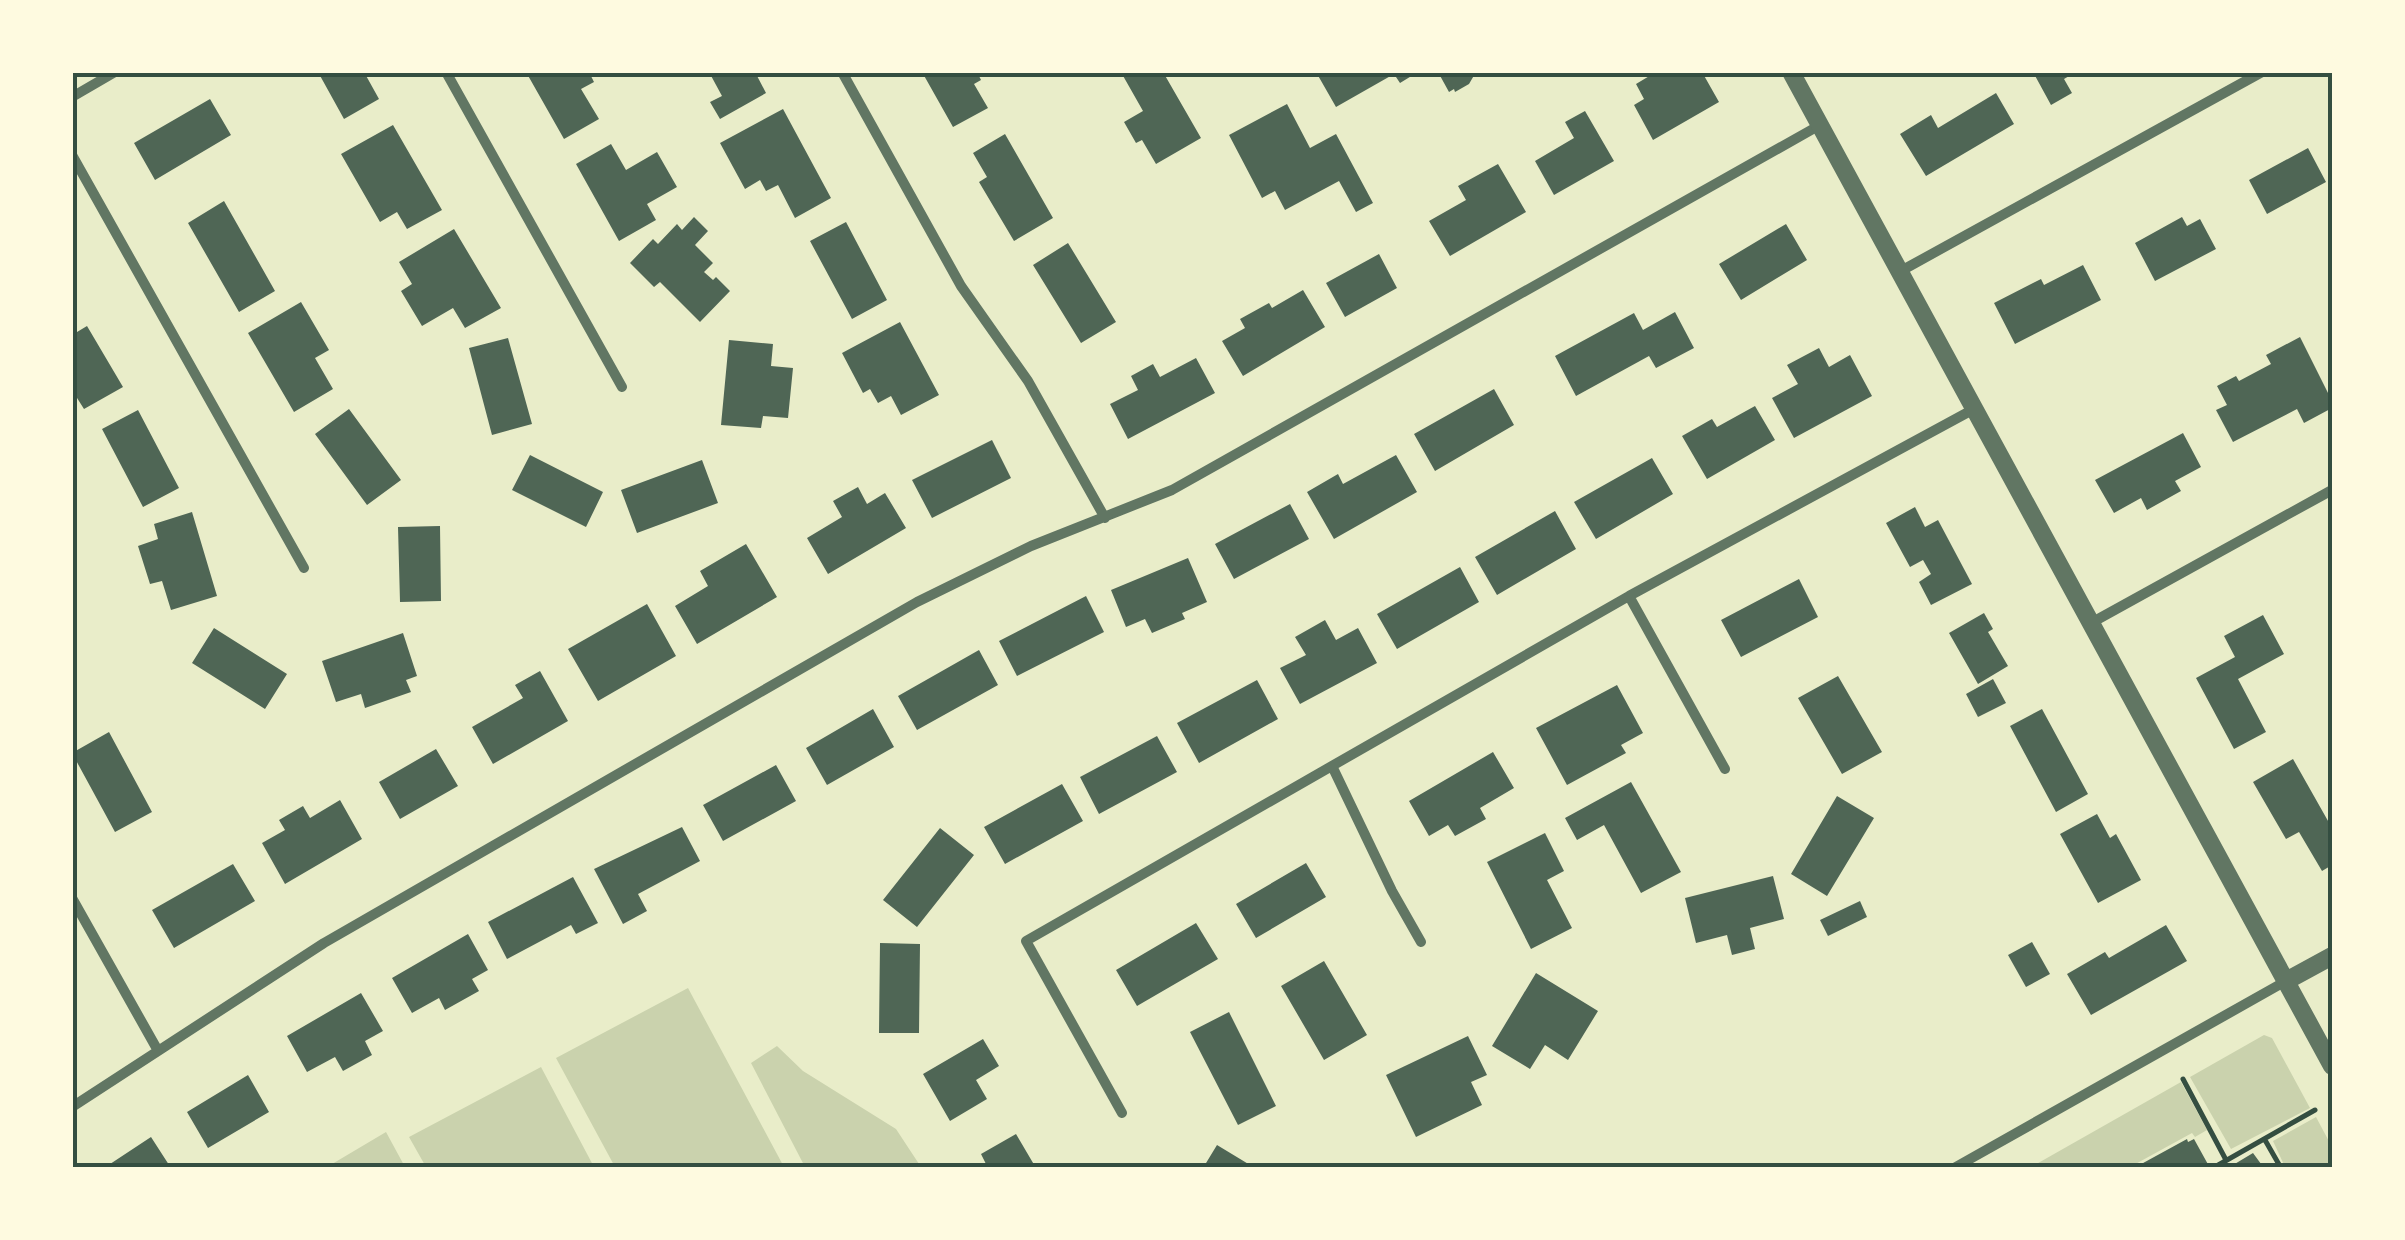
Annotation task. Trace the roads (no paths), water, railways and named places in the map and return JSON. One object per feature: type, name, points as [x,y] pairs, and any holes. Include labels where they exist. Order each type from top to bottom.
[{"type":"street","points":[[72,96],[115,72]]},
{"type":"street","points":[[446,72],[622,386]]},
{"type":"street","points":[[842,72],[962,286],[1028,381],[1104,518]]},
{"type":"street","points":[[1791,72],[2332,1066]]},
{"type":"street","points":[[1899,272],[2262,72]]},
{"type":"street","points":[[72,1106],[362,922],[917,602],[1031,546],[1172,490],[1820,125]]},
{"type":"street","points":[[72,155],[304,568]]},
{"type":"street","points":[[1122,1113],[1026,941],[1629,596],[1974,409]]},
{"type":"street","points":[[2091,623],[2332,490]]},
{"type":"street","points":[[1629,596],[1725,769]]},
{"type":"street","points":[[1332,766],[1421,942]]},
{"type":"street","points":[[72,898],[157,1049]]},
{"type":"street","points":[[1954,1168],[2332,956]]}]
